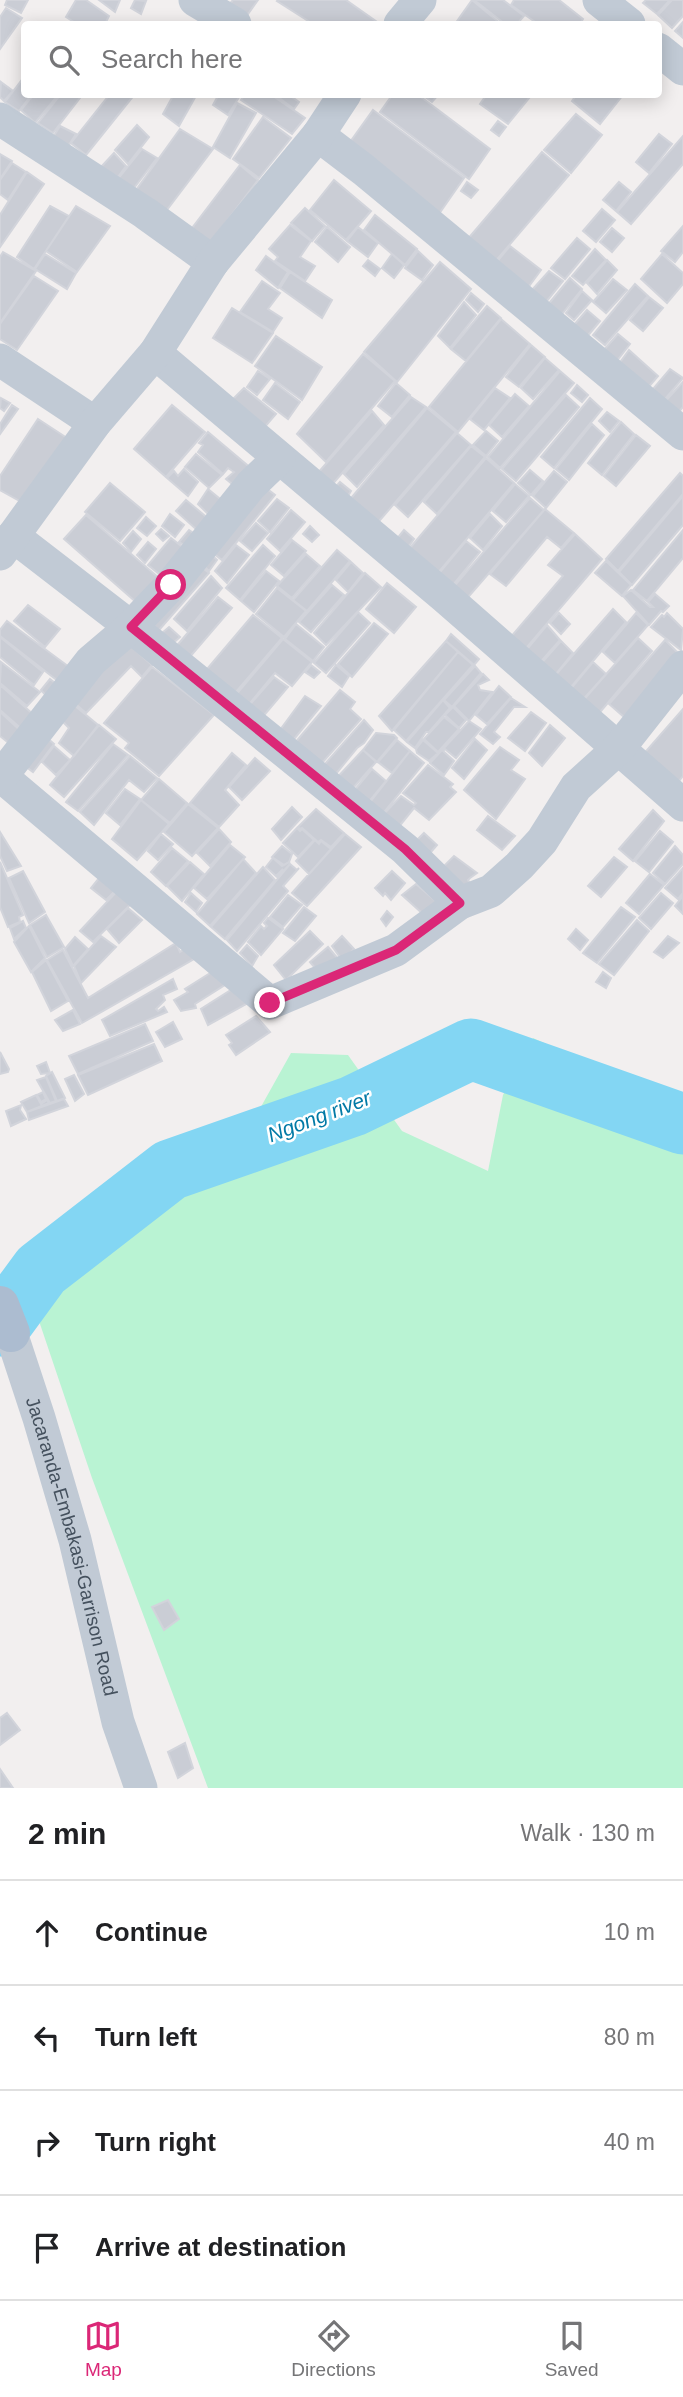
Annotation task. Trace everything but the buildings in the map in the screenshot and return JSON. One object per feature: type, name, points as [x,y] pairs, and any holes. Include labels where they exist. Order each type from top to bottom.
[{"type":"street","points":[[195,0],[230,21]]},
{"type":"street","points":[[402,21],[420,0]]},
{"type":"street","points":[[599,0],[625,21]]},
{"type":"street","points":[[662,52],[683,69]]},
{"type":"street","points":[[342,98],[318,135],[213,261],[155,353],[95,424],[7,545],[131,627],[405,849],[460,903]]},
{"type":"street","points":[[0,119],[145,213],[213,261]]},
{"type":"street","points":[[318,135],[683,434]]},
{"type":"street","points":[[155,353],[445,597],[683,804]]},
{"type":"street","points":[[0,360],[95,424]]},
{"type":"street","points":[[279,458],[251,485],[171,585],[131,627],[91,661],[1,777],[270,1003],[396,950],[460,903],[491,891],[542,841],[576,787],[619,748],[683,667]]},
{"type":"street","name":"Jacaranda-Embakasi-Garrison Road","points":[[6,1319],[75,1540],[118,1722],[141,1788]]},
{"type":"green space","points":[[533,1038],[683,1106],[683,1788],[208,1788],[92,1478],[38,1318],[105,1208],[182,1148],[248,1130],[291,1053],[348,1055],[402,1131],[488,1171],[503,1095]]},
{"type":"waterway","name":"Ngong river","points":[[0,1326],[41,1270],[170,1170],[353,1106],[471,1049],[683,1124]]},
{"type":"route","points":[[171,585],[131,627],[405,849],[460,903],[396,950],[270,1003]]}]
